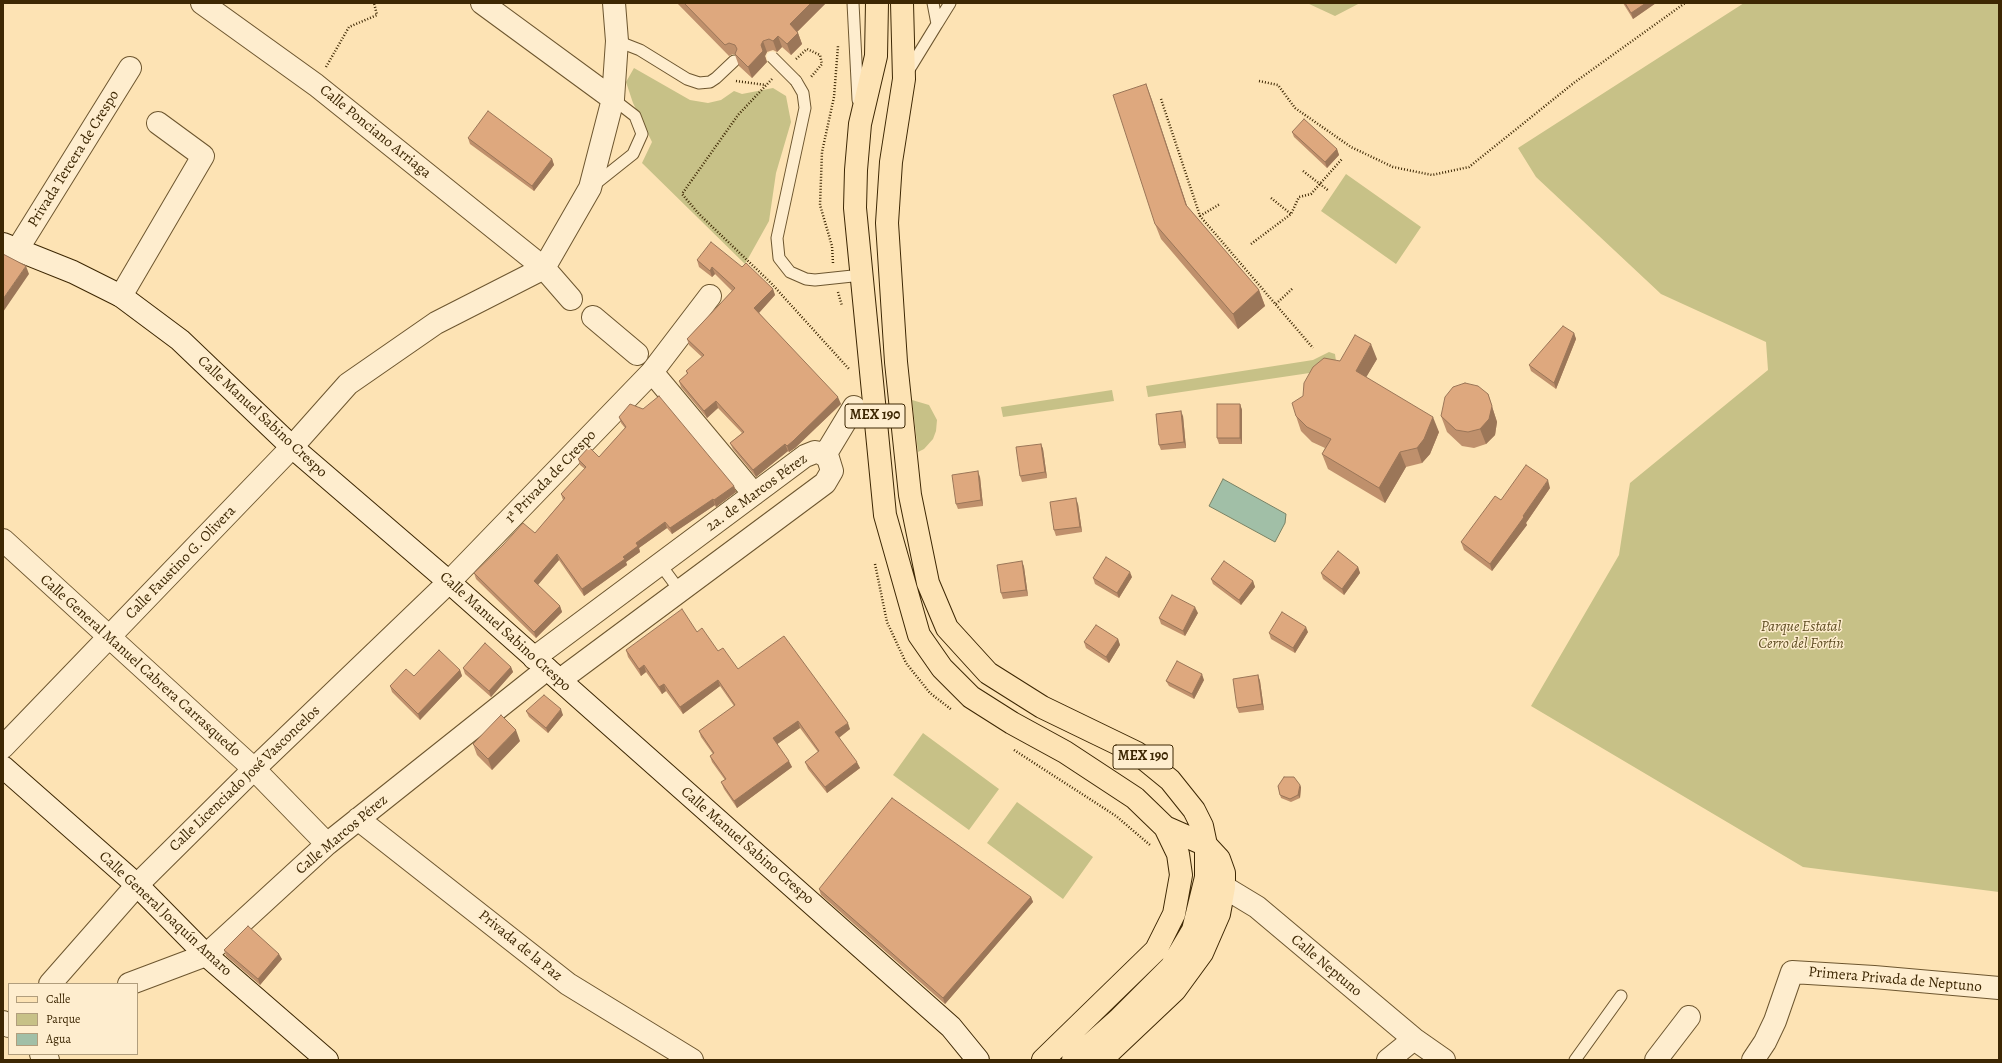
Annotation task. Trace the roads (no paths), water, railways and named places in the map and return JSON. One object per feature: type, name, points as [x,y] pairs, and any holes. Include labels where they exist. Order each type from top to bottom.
[{"type":"main road","name":"MEX 190","points":[[877,3],[876,56],[860,124],[856,170],[855,208],[885,515],[919,635],[942,668],[971,697],[1012,723],[1065,752],[1135,798],[1165,827],[1178,854],[1181,874],[1174,914],[1156,950],[1043,1060]]},
{"type":"main road","name":"MEX 190","points":[[902,3],[904,79],[891,162],[887,223],[896,362],[910,495],[928,583],[947,628],[988,673],[1042,707],[1137,753],[1170,780],[1194,810],[1202,826],[1206,846]]},
{"type":"main road","points":[[1073,1060],[1118,1020],[1171,967],[1193,930],[1215,882],[1224,873],[1219,859],[1206,846],[1165,827]]},
{"type":"main road","points":[[1101,1060],[1175,990],[1202,953],[1219,914],[1215,882]]},
{"type":"street","name":"Calle Ponciano Arriaga","points":[[202,3],[316,85],[544,268],[584,310],[637,354]]},
{"type":"street","points":[[482,3],[613,99]]},
{"type":"street","points":[[544,268],[590,188],[613,99],[617,41],[614,3]]},
{"type":"street","name":"Privada Tercera de Crespo","points":[[10,247],[130,68]]},
{"type":"street","points":[[122,296],[203,156],[158,123]]},
{"type":"street","name":"Calle Manuel Sabino Crespo","points":[[10,247],[73,272],[122,296],[180,340],[292,446],[449,582],[951,1026],[978,1060]]},
{"type":"street","name":"Calle Faustino G. Olivera","points":[[3,747],[292,446],[348,384],[436,323],[544,268]]},
{"type":"street","name":"1ª Privada de Crespo","points":[[449,582],[652,372],[710,296]]},
{"type":"street","points":[[652,372],[754,494]]},
{"type":"street","points":[[825,455],[854,407]]},
{"type":"street","name":"2a. de Marcos Pérez","points":[[815,452],[825,455],[830,460],[832,468],[827,481],[680,591],[547,669],[660,564],[808,454],[815,452]]},
{"type":"street","name":"Calle General Manuel Cabrera Carrasquedo","points":[[3,540],[254,769],[327,844]]},
{"type":"street","name":"Calle Licenciado José Vasconcelos","points":[[51,983],[137,885],[254,769],[449,582]]},
{"type":"street","name":"Calle Marcos Pérez","points":[[132,983],[206,955],[327,844],[547,669]]},
{"type":"street","name":"Calle General Joaquín Amaro","points":[[3,767],[137,885],[206,955],[327,1060]]},
{"type":"street","name":"Privada de la Paz","points":[[358,819],[568,984],[692,1060]]},
{"type":"street","name":"Calle Neptuno","points":[[1215,882],[1257,907],[1414,1039],[1444,1060]]},
{"type":"street","name":"Primera Privada de Neptuno","points":[[1753,1060],[1765,1042],[1775,1021],[1792,972],[1874,977],[1999,988]]},
{"type":"street","points":[[1656,1060],[1689,1017]]},
{"type":"street","points":[[1388,1060],[1414,1039]]},
{"type":"lane","points":[[853,3],[860,124]]},
{"type":"lane","points":[[933,3],[937,24]]},
{"type":"lane","points":[[904,79],[950,3]]},
{"type":"lane","points":[[617,41],[640,50],[694,82],[704,83],[716,78],[734,61]]},
{"type":"lane","points":[[772,58],[798,84],[804,98],[804,108],[777,238],[779,258],[790,272],[806,279],[815,280],[862,275]]},
{"type":"lane","points":[[590,188],[633,154],[642,134],[636,116],[613,99]]},
{"type":"lane","points":[[660,564],[680,591]]},
{"type":"lane","points":[[1575,1060],[1621,996]]},
{"type":"water","points":[[1223,479],[1286,514],[1285,523],[1275,542],[1209,506]]},
{"type":"park label","name":"Parque Estatal Cerro del Fortín","points":[[1801,636]]}]
